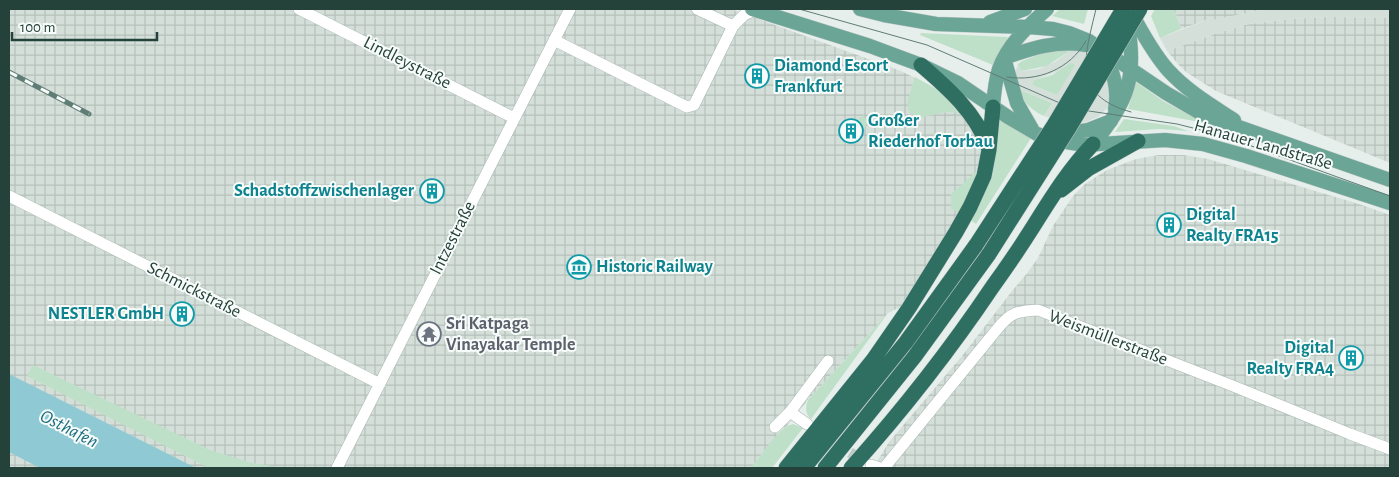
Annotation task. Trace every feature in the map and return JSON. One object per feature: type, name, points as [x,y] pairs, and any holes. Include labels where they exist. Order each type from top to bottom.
[{"type":"highway","points":[[825,468],[915,356],[983,250],[1123,9]]},
{"type":"highway","points":[[804,468],[983,250],[1056,150],[1140,9]]},
{"type":"highway","points":[[921,65],[948,88],[971,114],[990,150]]},
{"type":"highway","points":[[786,468],[872,360],[909,308],[970,207],[984,176],[990,150],[993,107]]},
{"type":"highway","points":[[851,468],[905,405],[935,366],[1058,193],[1101,160],[1138,141]]},
{"type":"highway","points":[[1028,235],[1066,174],[1093,144]]},
{"type":"main road","points":[[754,9],[870,46],[921,65],[958,83],[993,107],[997,75],[1004,58],[1028,27],[1047,9]]},
{"type":"main road","points":[[860,9],[936,24],[1028,27]]},
{"type":"main road","points":[[974,26],[1025,9]]},
{"type":"main road","points":[[1093,144],[1112,121],[1125,96],[1132,69],[1131,40],[1123,9]]},
{"type":"main road","points":[[1130,9],[1151,46],[1169,70],[1205,101],[1249,130]]},
{"type":"main road","name":"Hanauer Landstraße","points":[[1028,27],[1053,29],[1084,38],[1202,114],[1390,180]]},
{"type":"main road","points":[[1004,58],[1052,44],[1071,43],[1100,48],[1110,66],[1117,92],[1112,121]]},
{"type":"main road","points":[[1004,58],[1017,103],[1027,122],[1039,135],[1074,133],[1102,126],[1112,121]]},
{"type":"main road","name":"Hanauer Landstraße","points":[[993,107],[1039,135],[1066,143],[1093,144],[1165,140],[1203,144],[1390,203]]},
{"type":"street","name":"Lindleystraße","points":[[299,9],[514,118]]},
{"type":"street","name":"Intzestraße","points":[[337,468],[570,9]]},
{"type":"street","points":[[697,9],[733,26]]},
{"type":"street","points":[[554,40],[687,107],[691,107],[694,105],[733,26],[744,15],[754,9]]},
{"type":"street","name":"Schmickstraße","points":[[9,196],[380,384]]},
{"type":"street","name":"Weismüllerstraße","points":[[884,468],[998,328],[1011,315],[1019,311],[1038,310],[1390,449]]},
{"type":"street","points":[[775,427],[790,412],[828,361]]},
{"type":"street","points":[[790,412],[806,424]]},
{"type":"shaded area","name":"Osthafen","points":[[9,9],[731,9],[901,71],[933,87],[970,123],[981,147],[978,175],[960,214],[903,306],[888,313],[808,400],[787,426],[780,431],[751,468],[9,468]]},
{"type":"shaded area","points":[[1174,9],[1265,9],[1213,20],[1212,18],[1181,29]]},
{"type":"shaded area","points":[[1264,9],[1390,9],[1390,18],[1328,17],[1249,24],[1167,51],[1160,38],[1212,18],[1213,20]]},
{"type":"shaded area","points":[[1328,17],[1390,18],[1390,163],[1216,91],[1186,72],[1167,51],[1249,24]]},
{"type":"shaded area","points":[[1071,50],[1080,50],[1089,54],[1102,68],[1110,84],[1111,101],[1098,117],[1086,122],[1077,123],[1059,121],[1044,116],[1052,103],[1018,89],[1015,73],[1018,64],[1021,71],[1039,69],[1055,62]],"holes":[[[1061,70],[1057,95],[1032,85],[1034,80]]]},
{"type":"shaded area","points":[[1159,155],[1183,155],[1208,159],[1390,215],[1390,468],[873,468],[889,442],[962,356],[1028,272],[1038,258],[1053,226],[1073,196],[1085,184],[1107,170],[1136,159]]},
{"type":"green space","points":[[1060,9],[1088,9],[1084,24],[1052,16]]},
{"type":"green space","points":[[1155,9],[1174,9],[1181,29],[1160,38],[1151,16]]},
{"type":"green space","points":[[921,33],[1008,37],[993,65],[920,35]]},
{"type":"green space","points":[[1054,49],[1071,50],[1047,66],[1021,71],[1018,64],[1022,61]]},
{"type":"green space","points":[[1071,63],[1075,65],[1057,95],[1032,85],[1034,80],[1052,75]]},
{"type":"green space","points":[[915,77],[941,92],[962,115],[948,112],[922,117],[909,112],[907,102]]},
{"type":"green space","points":[[1136,82],[1163,101],[1205,123],[1128,109]]},
{"type":"green space","points":[[1018,89],[1052,103],[1044,116],[1028,105]]},
{"type":"green space","points":[[863,115],[867,122],[861,135],[855,141],[842,143],[854,128],[857,120]]},
{"type":"green space","points":[[999,119],[1031,138],[976,224],[970,220],[984,194],[992,172],[997,148]]},
{"type":"green space","points":[[1124,119],[1174,126],[1188,131],[1159,129],[1115,132]]},
{"type":"green space","points":[[979,169],[960,214],[951,208],[951,194]]},
{"type":"green space","points":[[888,313],[811,419],[806,410],[808,400]]},
{"type":"green space","points":[[33,365],[210,450],[252,463],[286,468],[258,466],[258,468],[251,465],[250,468],[209,468],[27,376]]},
{"type":"green space","points":[[793,424],[803,428],[772,468],[751,468],[776,436],[787,426]]},
{"type":"water","name":"Osthafen","points":[[9,374],[196,468],[40,468],[9,452]]},
{"type":"tunnel","points":[[822,435],[865,462]]},
{"type":"tram line","points":[[799,9],[927,45],[1062,104],[1089,111],[1177,124],[1221,135],[1390,196]]},
{"type":"tram line","points":[[1096,9],[1086,58],[1086,72],[1090,84],[1098,95],[1112,105],[1131,112]]},
{"type":"tram line","points":[[1007,77],[1030,77],[1052,71],[1071,59],[1086,41]]},
{"type":"railway","points":[[9,72],[89,114]]},
{"type":"place","name":"Diamond Escort Frankfurt","points":[[757,76]]},
{"type":"place","name":"Großer Riederhof Torbau","points":[[851,131]]},
{"type":"place","name":"Schadstoffzwischenlager","points":[[432,191]]},
{"type":"place","name":"Digital Realty FRA15","points":[[1169,225]]},
{"type":"place","name":"Historic Railway","points":[[579,267]]},
{"type":"place","name":"NESTLER GmbH","points":[[182,314]]},
{"type":"place","name":"Sri Katpaga Vinayakar Temple","points":[[429,334]]},
{"type":"place","name":"Digital Realty FRA4","points":[[1351,358]]}]
